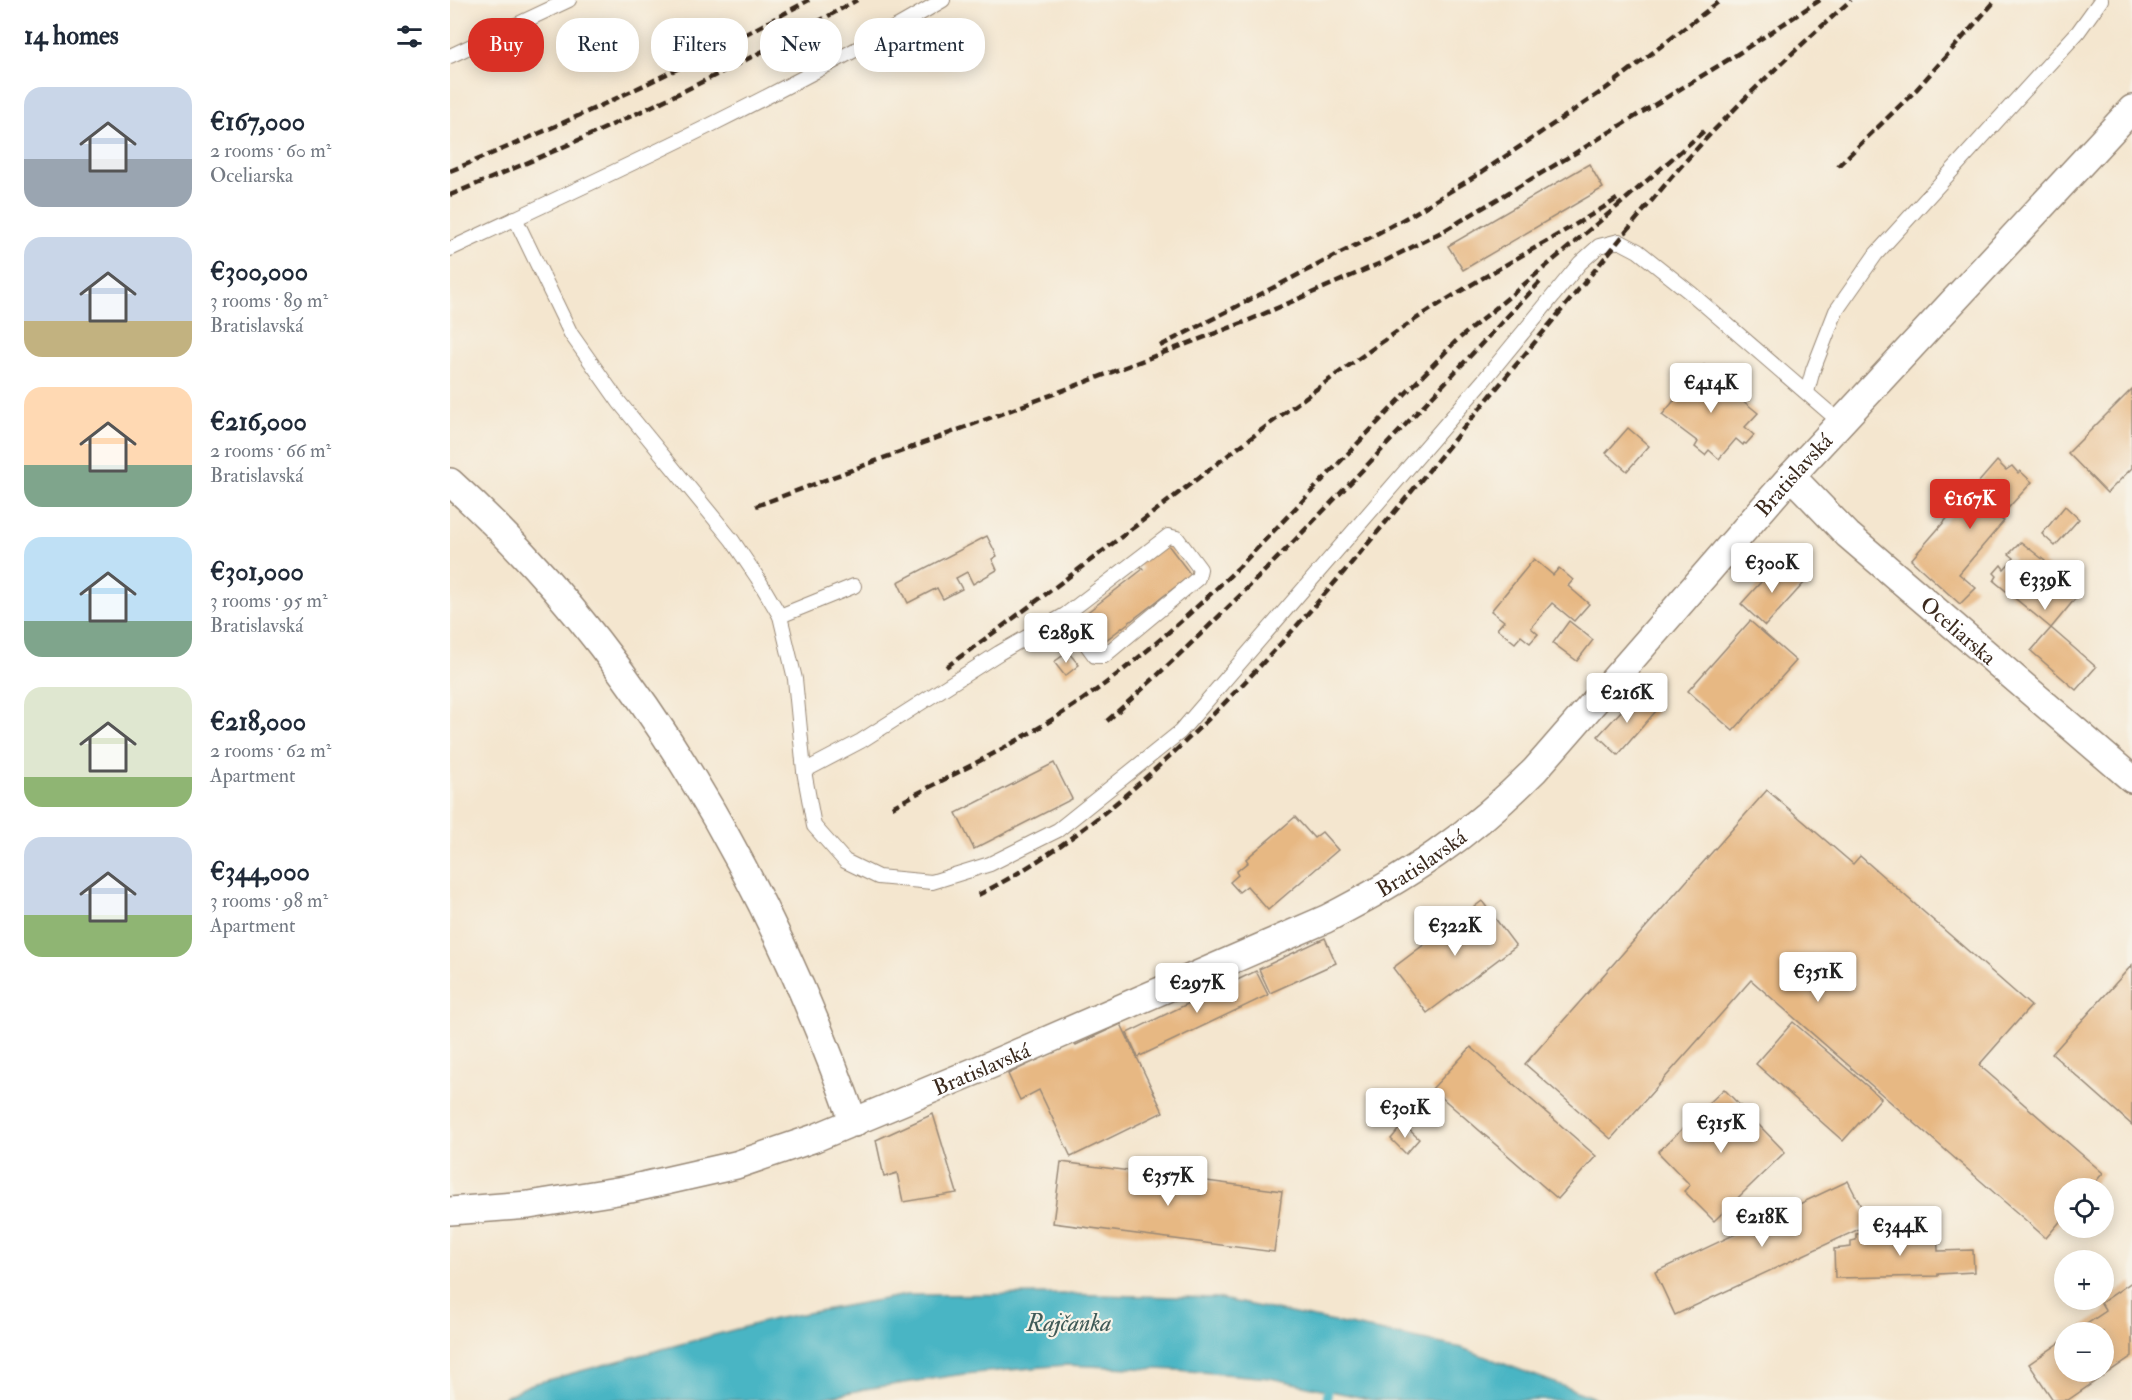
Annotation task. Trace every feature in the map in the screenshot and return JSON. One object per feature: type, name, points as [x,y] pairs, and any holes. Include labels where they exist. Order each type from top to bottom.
[{"type":"street","name":"Bratislavská","points":[[450,1211],[529,1206],[678,1180],[736,1165],[854,1123],[1326,919],[1377,893],[1423,864],[1502,803],[1535,770],[1791,476],[2132,109]]},
{"type":"street","name":"Oceliarska","points":[[1791,476],[1848,535],[2132,779]]},
{"type":"street","points":[[450,483],[531,563],[588,629],[636,694],[679,759],[718,822],[769,917],[818,1029],[854,1123]]},
{"type":"lane","points":[[450,56],[569,0]]},
{"type":"lane","points":[[450,249],[798,81],[943,0]]},
{"type":"lane","points":[[1807,392],[1836,311],[1876,254],[2078,32],[2101,0]]},
{"type":"lane","points":[[515,218],[571,334],[619,402],[732,540],[780,616],[795,679],[804,771],[814,826],[845,861],[878,877],[932,882],[990,864],[1058,830],[1180,732],[1484,380],[1580,263],[1599,246],[1618,241],[1638,251],[1692,294],[1840,422]]},
{"type":"lane","points":[[804,771],[861,741],[999,653],[1065,615],[1168,536],[1177,537],[1200,569],[1198,578],[1104,656],[1095,656],[1065,615]]},
{"type":"lane","points":[[780,616],[854,586]]},
{"type":"water","name":"Rajčanka","points":[[1059,1294],[1216,1298],[1462,1348],[1600,1400],[1373,1400],[1270,1378],[1178,1370],[1065,1365],[964,1374],[865,1389],[815,1400],[499,1400],[529,1385],[774,1319],[906,1295]]},
{"type":"building","points":[[1589,164],[1603,188],[1463,270],[1448,246]]},
{"type":"building","points":[[1704,365],[1758,413],[1745,427],[1754,435],[1743,445],[1736,439],[1719,459],[1709,450],[1705,455],[1695,447],[1698,442],[1662,415]]},
{"type":"building","points":[[2132,389],[2132,468],[2107,493],[2068,453]]},
{"type":"building","points":[[1628,428],[1649,446],[1627,471],[1606,453]]},
{"type":"building","points":[[1997,461],[2006,470],[2012,466],[2032,482],[1999,518],[2004,521],[1959,574],[1976,588],[1960,604],[1911,560]]},
{"type":"building","points":[[2065,506],[2079,519],[2055,546],[2042,534]]},
{"type":"building","points":[[987,536],[997,556],[992,559],[997,570],[973,584],[967,572],[956,578],[962,589],[943,599],[937,588],[908,603],[898,582]]},
{"type":"building","points":[[1162,537],[1191,575],[1106,640],[1085,614],[1143,569],[1134,558]]},
{"type":"building","points":[[2021,542],[2045,561],[2043,563],[2079,594],[2051,628],[1994,581],[1997,576],[1994,573],[2001,565],[2004,569],[2014,558],[2009,554]]},
{"type":"building","points":[[1534,559],[1553,575],[1559,568],[1573,580],[1568,586],[1589,604],[1574,621],[1552,603],[1531,628],[1538,634],[1530,643],[1521,636],[1515,643],[1497,629],[1504,621],[1491,611]]},
{"type":"building","points":[[1780,561],[1804,583],[1765,626],[1741,604]]},
{"type":"building","points":[[1569,621],[1593,640],[1577,661],[1553,643]]},
{"type":"building","points":[[1750,621],[1796,661],[1733,731],[1688,691]]},
{"type":"building","points":[[2051,628],[2096,667],[2076,690],[2031,651]]},
{"type":"building","points":[[1068,652],[1079,665],[1065,676],[1054,662]]},
{"type":"building","points":[[1637,694],[1656,711],[1618,755],[1598,736]]},
{"type":"building","points":[[1054,763],[1072,799],[974,849],[956,813]]},
{"type":"building","points":[[1767,790],[1853,864],[1860,856],[2031,1006],[1979,1065],[2103,1173],[2099,1178],[2054,1178],[2054,1229],[2046,1238],[1751,980],[1611,1139],[1525,1064]]},
{"type":"building","points":[[1295,817],[1314,838],[1322,832],[1338,850],[1268,910],[1247,886],[1239,892],[1230,882],[1238,875],[1236,872],[1248,862],[1246,859]]},
{"type":"building","points":[[1482,901],[1516,946],[1427,1013],[1393,968]]},
{"type":"building","points":[[1325,938],[1336,963],[1270,993],[1259,969]]},
{"type":"building","points":[[2132,965],[2132,1125],[2052,1054]]},
{"type":"building","points":[[1256,971],[1268,995],[1138,1057],[1127,1033]]},
{"type":"building","points":[[1793,1022],[1881,1098],[1843,1141],[1756,1064]]},
{"type":"building","points":[[1121,1024],[1163,1112],[1071,1157],[1039,1090],[1020,1100],[1008,1074],[1075,1042],[1076,1045]]},
{"type":"building","points":[[1471,1047],[1596,1156],[1558,1199],[1432,1089]]},
{"type":"building","points":[[1724,1089],[1785,1152],[1714,1221],[1684,1191],[1690,1185],[1658,1152]]},
{"type":"building","points":[[933,1114],[957,1193],[903,1202],[897,1173],[884,1177],[876,1140]]},
{"type":"building","points":[[1403,1124],[1419,1139],[1406,1154],[1391,1139]]},
{"type":"building","points":[[1061,1162],[1282,1191],[1274,1252],[1053,1223]]},
{"type":"building","points":[[1848,1181],[1870,1224],[1675,1315],[1655,1272]]},
{"type":"building","points":[[1937,1230],[1938,1251],[1973,1250],[1974,1272],[1938,1274],[1938,1276],[1835,1278],[1834,1249],[1851,1247],[1851,1241],[1856,1240],[1856,1234]]},
{"type":"building","points":[[2132,1282],[2132,1356],[2114,1368],[2114,1322],[2090,1322],[2105,1310],[2114,1310],[2114,1294]]},
{"type":"building","points":[[2054,1347],[2054,1382],[2094,1382],[2068,1400],[2053,1400],[2029,1364]]},
{"type":"waterway","points":[[1327,1400],[1329,1379]]},
{"type":"railway","points":[[450,171],[632,91],[809,0]]},
{"type":"railway","points":[[450,195],[657,104],[758,54],[857,0]]},
{"type":"railway","points":[[1160,346],[1358,244],[1482,172],[1604,90],[1721,0]]},
{"type":"railway","points":[[756,506],[1245,322],[1383,262],[1447,229],[1577,152],[1736,55],[1820,0]]},
{"type":"railway","points":[[978,895],[1028,867],[1097,818],[1162,763],[1232,695],[1266,660],[1363,549],[1693,152],[1788,57],[1851,0]]},
{"type":"railway","points":[[1838,166],[1916,90],[1996,0]]},
{"type":"railway","points":[[892,807],[1043,725],[1111,680],[1155,644],[1239,567],[1455,342],[1704,131]]},
{"type":"railway","points":[[946,667],[1335,375],[1392,335],[1447,299],[1617,199]]},
{"type":"railway","points":[[1107,721],[1275,561],[1541,281]]}]
